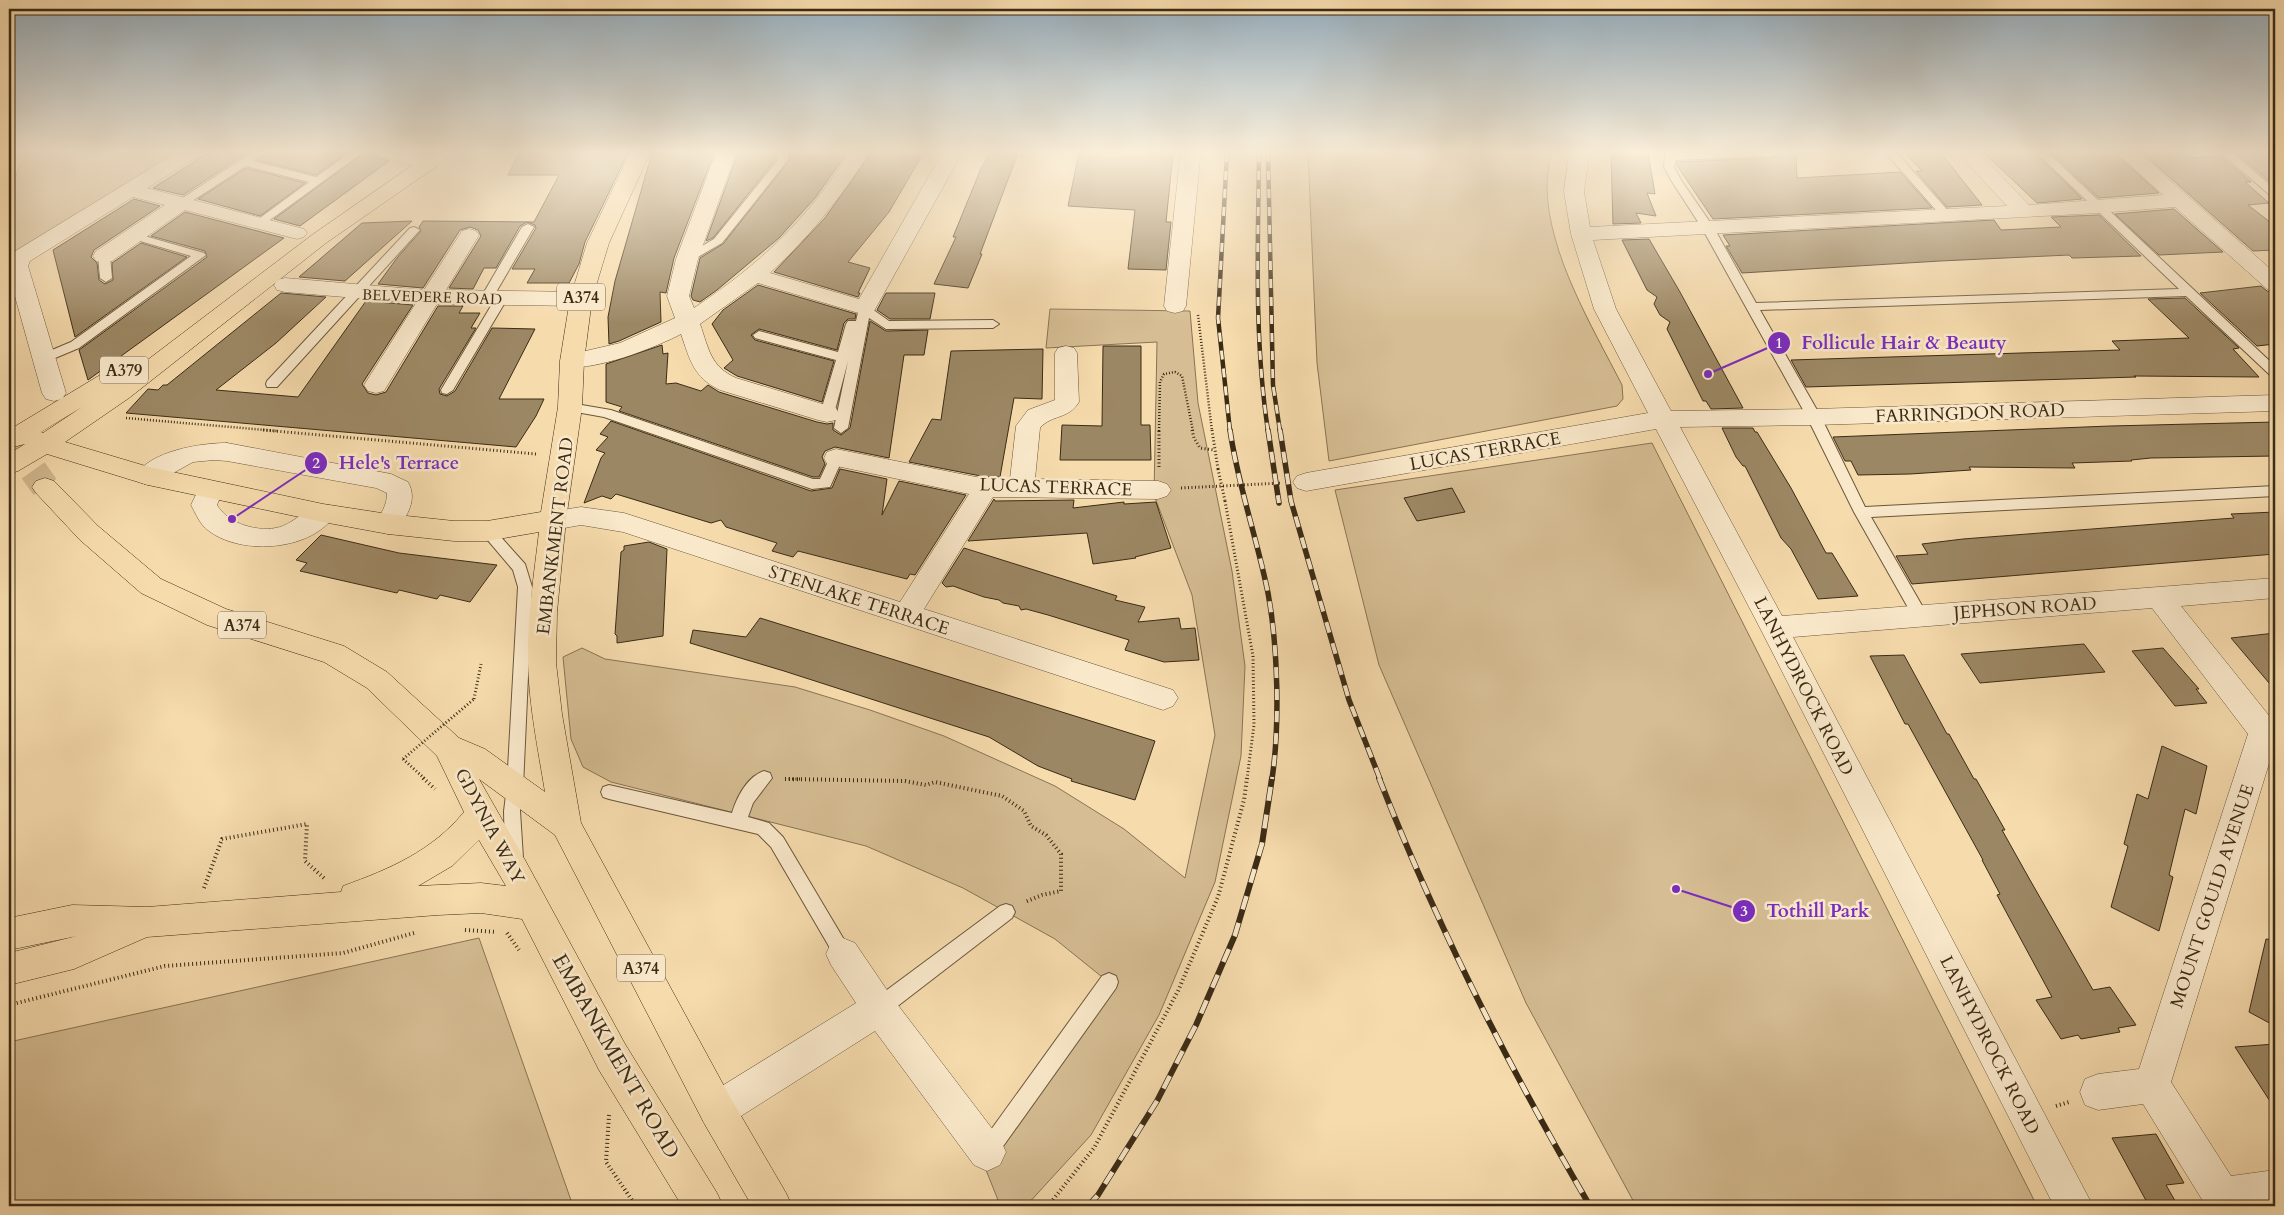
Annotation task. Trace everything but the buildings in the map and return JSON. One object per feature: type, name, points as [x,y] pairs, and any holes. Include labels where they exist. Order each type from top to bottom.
[{"type":"main road","name":"A379","points":[[25,439],[95,411],[176,351],[319,239],[361,210]]},
{"type":"main road","name":"EMBANKMENT ROAD","points":[[614,210],[598,243],[580,299],[572,361],[570,407],[553,520],[543,612],[542,663],[547,714],[566,825],[717,1110],[773,1206]]},
{"type":"main road","name":"A379","points":[[9,465],[25,439],[154,351],[227,310]]},
{"type":"main road","points":[[25,439],[148,476],[322,513],[388,524],[454,531],[487,532],[553,520]]},
{"type":"main road","name":"GDYNIA WAY","points":[[45,487],[89,533],[151,586],[218,617],[334,654],[377,680],[448,747],[474,758],[566,825]]},
{"type":"main road","name":"GDYNIA WAY","points":[[448,747],[481,814],[532,905]]},
{"type":"main road","points":[[9,934],[72,920],[147,922],[272,913],[328,895],[405,878],[440,858],[466,835],[481,814]]},
{"type":"main road","points":[[328,895],[481,898],[532,905]]},
{"type":"main road","name":"EMBANKMENT ROAD","points":[[532,905],[612,1056],[704,1206]]},
{"type":"main road","points":[[9,969],[74,953],[147,922]]},
{"type":"street","points":[[54,393],[17,266],[22,257],[98,210]]},
{"type":"street","points":[[104,256],[172,210]]},
{"type":"street","points":[[208,210],[297,233]]},
{"type":"street","points":[[705,210],[687,259],[678,296],[705,368],[715,378],[728,384],[834,421]]},
{"type":"street","points":[[572,361],[634,347],[687,321],[756,276],[810,222],[819,210]]},
{"type":"street","points":[[756,276],[861,307],[918,210]]},
{"type":"street","points":[[1175,306],[1185,210]]},
{"type":"street","name":"LANHYDROCK ROAD","points":[[1577,210],[1580,234],[1605,309],[1774,628],[2074,1206]]},
{"type":"street","points":[[1580,234],[2031,210]]},
{"type":"street","points":[[2192,210],[2275,284]]},
{"type":"street","points":[[376,385],[469,235]]},
{"type":"street","name":"BELVEDERE ROAD","points":[[285,285],[354,294],[493,299],[580,299]]},
{"type":"street","points":[[1022,488],[1028,426],[1037,416],[1061,408],[1067,402],[1066,354]]},
{"type":"street","name":"FARRINGDON ROAD","points":[[1664,419],[1814,417],[2275,403]]},
{"type":"street","name":"LUCAS TERRACE","points":[[1298,482],[1664,419]]},
{"type":"street","points":[[148,476],[182,456],[203,451],[227,452],[382,480],[399,488],[402,496],[399,507],[388,524]]},
{"type":"street","name":"LUCAS TERRACE","points":[[836,458],[986,488],[1158,490]]},
{"type":"street","points":[[906,615],[986,488]]},
{"type":"street","points":[[210,490],[204,505],[210,518],[222,527],[258,537],[278,537],[298,530],[322,513]]},
{"type":"street","name":"STENLAKE TERRACE","points":[[553,520],[581,516],[624,523],[1163,698]]},
{"type":"street","name":"JEPHSON ROAD","points":[[1774,628],[2160,599],[2275,588]]},
{"type":"street","name":"MOUNT GOULD AVENUE","points":[[2152,1084],[2270,734],[2160,599]]},
{"type":"street","points":[[844,954],[879,1008],[986,1152]]},
{"type":"street","points":[[717,1110],[879,1008]]},
{"type":"street","points":[[2098,1092],[2152,1084],[2225,1201],[2275,1189]]},
{"type":"lane","points":[[259,223],[277,210]]},
{"type":"lane","points":[[687,259],[718,241],[743,210]]},
{"type":"lane","points":[[1696,210],[1708,228],[1814,417],[1861,512],[1920,616]]},
{"type":"lane","points":[[1942,210],[1946,214]]},
{"type":"lane","points":[[2102,210],[2275,373]]},
{"type":"lane","points":[[447,390],[528,227]]},
{"type":"lane","points":[[272,384],[414,230]]},
{"type":"lane","points":[[44,358],[75,345],[200,255],[134,236]]},
{"type":"lane","points":[[104,256],[106,278]]},
{"type":"lane","points":[[1752,307],[2190,292]]},
{"type":"lane","points":[[861,307],[886,325],[993,324]]},
{"type":"lane","points":[[834,421],[844,358],[861,307]]},
{"type":"lane","points":[[834,421],[861,307]]},
{"type":"lane","points":[[759,334],[844,358]]},
{"type":"lane","points":[[570,407],[606,413],[812,484],[825,484],[836,458]]},
{"type":"lane","points":[[1861,512],[2275,491]]},
{"type":"lane","name":"EMBANKMENT ROAD","points":[[487,532],[520,568],[524,587],[515,787],[512,811],[514,870]]},
{"type":"lane","points":[[739,823],[746,799],[753,787],[764,778]]},
{"type":"lane","points":[[608,792],[763,828],[777,842],[844,954]]},
{"type":"lane","points":[[879,1008],[1006,912]]},
{"type":"lane","points":[[986,1152],[1109,982]]},
{"type":"path","points":[[1048,1206],[1094,1148],[1178,991],[1218,897],[1244,800],[1254,725],[1253,656],[1214,450],[1198,312]]},
{"type":"path","points":[[1214,450],[1200,448],[1194,438],[1182,376],[1175,372],[1164,374],[1160,382],[1158,490],[1298,482]]},
{"type":"path","points":[[95,411],[126,418],[564,456]]},
{"type":"path","points":[[441,793],[403,759],[474,699],[481,664]]},
{"type":"path","points":[[764,778],[905,781],[926,785],[935,782],[1002,796],[1024,812],[1031,826],[1046,835],[1061,854],[1061,891],[1042,895],[1006,912]]},
{"type":"path","points":[[195,892],[204,890],[222,839],[307,824],[305,861],[328,895]]},
{"type":"path","points":[[459,930],[508,933],[523,956]]},
{"type":"path","points":[[9,1005],[165,966],[343,953],[421,931]]},
{"type":"path","points":[[2026,1116],[2098,1092]]},
{"type":"path","points":[[607,1110],[606,1162],[636,1206]]},
{"type":"shaded area","points":[[9,210],[87,210],[9,257]]},
{"type":"shaded area","points":[[1310,210],[1549,210],[1563,264],[1585,314],[1622,385],[1623,399],[1617,406],[1329,461],[1317,363]]},
{"type":"shaded area","points":[[1050,309],[1190,311],[1198,403],[1232,571],[1245,666],[1241,756],[1215,882],[1159,1015],[1091,1135],[1026,1206],[992,1206],[998,1200],[986,1170],[1112,985],[1055,939],[963,888],[866,846],[611,782],[583,767],[571,739],[563,657],[582,648],[605,659],[795,687],[870,710],[944,736],[1055,786],[1124,829],[1185,878],[1215,735],[1192,595],[1154,495],[1157,342],[1046,348]]},
{"type":"shaded area","points":[[1652,443],[2037,1206],[1636,1206],[1526,1003],[1379,665],[1335,490]]},
{"type":"shaded area","points":[[479,938],[573,1206],[9,1206],[9,1042]]},
{"type":"tunnel","points":[[9,436],[45,487]]},
{"type":"railway","points":[[1224,210],[1218,318],[1230,431]]},
{"type":"railway","points":[[1258,210],[1259,327],[1268,431]]},
{"type":"railway","points":[[1269,210],[1273,385],[1280,431]]},
{"type":"railway","points":[[1230,430],[1233,451],[1264,573],[1274,637],[1277,711],[1272,779]]},
{"type":"railway","points":[[1268,430],[1279,503]]},
{"type":"railway","points":[[1280,430],[1291,501],[1349,700],[1380,779]]},
{"type":"railway","points":[[1088,1206],[1098,1195],[1157,1101],[1196,1025],[1235,935],[1262,844],[1272,778]]},
{"type":"railway","points":[[1379,778],[1425,887],[1476,996],[1532,1103],[1590,1206]]},
{"type":"place","name":"Follicule Hair & Beauty","points":[[1708,374]]},
{"type":"place","name":"Hele's Terrace","points":[[232,519]]},
{"type":"place","name":"Tothill Park","points":[[1676,889]]}]
